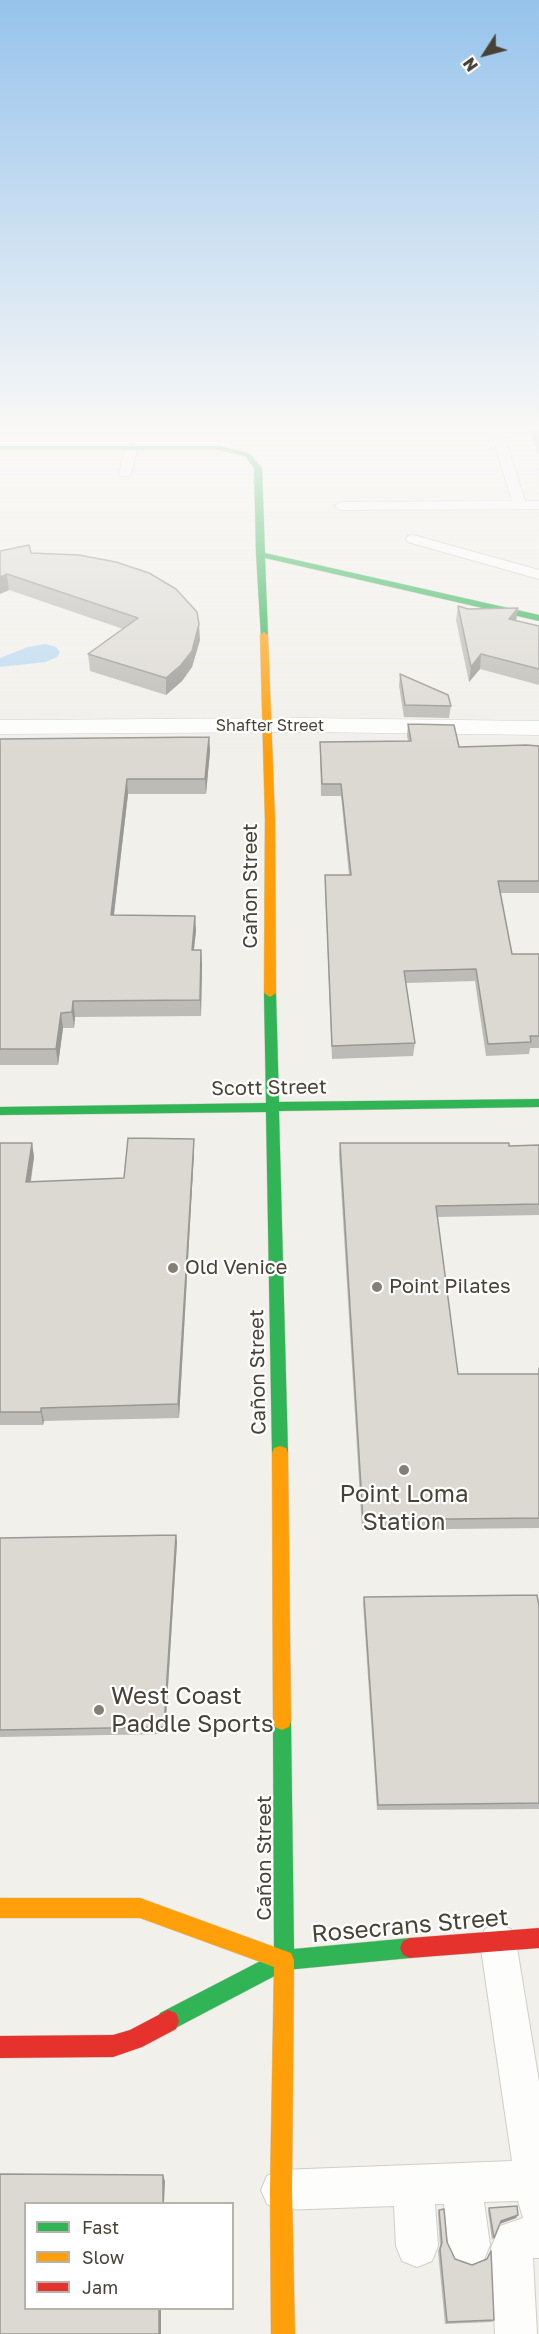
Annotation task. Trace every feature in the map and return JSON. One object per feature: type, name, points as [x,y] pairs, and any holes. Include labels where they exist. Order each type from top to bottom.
[{"type":"street","name":"Cañon Street","points":[[260,534],[268,726],[272,1109],[281,1505],[284,1960],[281,2190],[283,2334]]},
{"type":"street","points":[[260,554],[539,618]]},
{"type":"street","name":"Shafter Street","points":[[0,727],[539,728]]},
{"type":"street","name":"Scott Street","points":[[0,1111],[272,1109],[539,1103]]},
{"type":"street","name":"Rosecrans Street","points":[[0,1908],[140,1908],[284,1960]]},
{"type":"street","name":"Rosecrans Street","points":[[0,2047],[112,2046],[134,2039],[284,1960],[539,1938]]},
{"type":"lane","points":[[412,539],[539,574]]},
{"type":"lane","points":[[281,2190],[462,2184],[537,2193],[498,1942]]},
{"type":"lane","points":[[413,2184],[417,2246]]},
{"type":"lane","points":[[462,2184],[469,2245]]},
{"type":"lane","points":[[516,2334],[512,2248],[515,2241],[522,2238],[539,2237]]},
{"type":"water","points":[[45,644],[56,647],[60,652],[57,657],[46,662],[0,667],[0,658],[28,647]]},
{"type":"building","points":[[29,545],[31,553],[79,555],[116,562],[149,573],[176,589],[197,612],[199,624],[192,651],[166,678],[88,654],[138,618],[7,574],[0,577],[0,551]]},
{"type":"building","points":[[458,606],[468,609],[518,608],[509,619],[539,626],[539,669],[481,654],[471,667]]},
{"type":"building","points":[[400,674],[448,695],[451,706],[405,705]]},
{"type":"building","points":[[408,724],[454,725],[459,747],[539,746],[539,881],[498,881],[512,954],[539,954],[539,1036],[530,1036],[531,1042],[488,1044],[476,969],[404,971],[415,1043],[332,1046],[325,875],[351,875],[341,784],[322,784],[320,742],[411,741]]},
{"type":"building","points":[[209,737],[205,779],[127,779],[111,915],[195,916],[192,950],[201,950],[200,1000],[73,1001],[72,1012],[61,1013],[56,1049],[0,1049],[0,739]]},
{"type":"building","points":[[128,1138],[194,1139],[178,1404],[41,1408],[41,1412],[0,1412],[0,1143],[32,1143],[26,1182],[124,1178]]},
{"type":"building","points":[[340,1143],[539,1145],[539,1204],[436,1206],[458,1374],[539,1374],[539,1518],[363,1520]]},
{"type":"building","points":[[176,1535],[164,1727],[0,1730],[0,1538]]},
{"type":"building","points":[[537,1595],[539,1606],[539,1803],[378,1805],[364,1597]]},
{"type":"building","points":[[0,2174],[163,2175],[163,2202],[24,2202],[24,2310],[159,2310],[159,2334],[0,2334]]},
{"type":"building","points":[[517,2206],[518,2215],[501,2221],[494,2238],[489,2208]]},
{"type":"building","points":[[444,2209],[447,2242],[455,2259],[472,2265],[487,2259],[491,2251],[494,2320],[447,2322],[440,2249],[442,2243],[439,2210]]},
{"type":"traffic: fast","points":[[260,534],[264,635]]},
{"type":"traffic: fast","points":[[260,554],[539,618]]},
{"type":"traffic: fast","points":[[270,993],[280,1453]]},
{"type":"traffic: fast","points":[[0,1111],[539,1103]]},
{"type":"traffic: fast","points":[[282,1721],[284,1960],[410,1948]]},
{"type":"traffic: fast","points":[[168,2021],[284,1960]]},
{"type":"traffic: slow","points":[[264,635],[270,820],[270,993]]},
{"type":"traffic: slow","points":[[280,1453],[282,1721]]},
{"type":"traffic: slow","points":[[0,1908],[140,1908],[284,1960]]},
{"type":"traffic: slow","points":[[283,2334],[281,2190],[284,1960]]},
{"type":"traffic: jam","points":[[410,1948],[539,1938]]},
{"type":"traffic: jam","points":[[0,2047],[113,2046],[134,2039],[168,2021]]},
{"type":"place","name":"Old Venice","points":[[173,1268]]},
{"type":"place","name":"Point Pilates","points":[[377,1287]]},
{"type":"place","name":"Point Loma Station","points":[[404,1470]]},
{"type":"place","name":"West Coast Paddle Sports","points":[[99,1710]]}]
